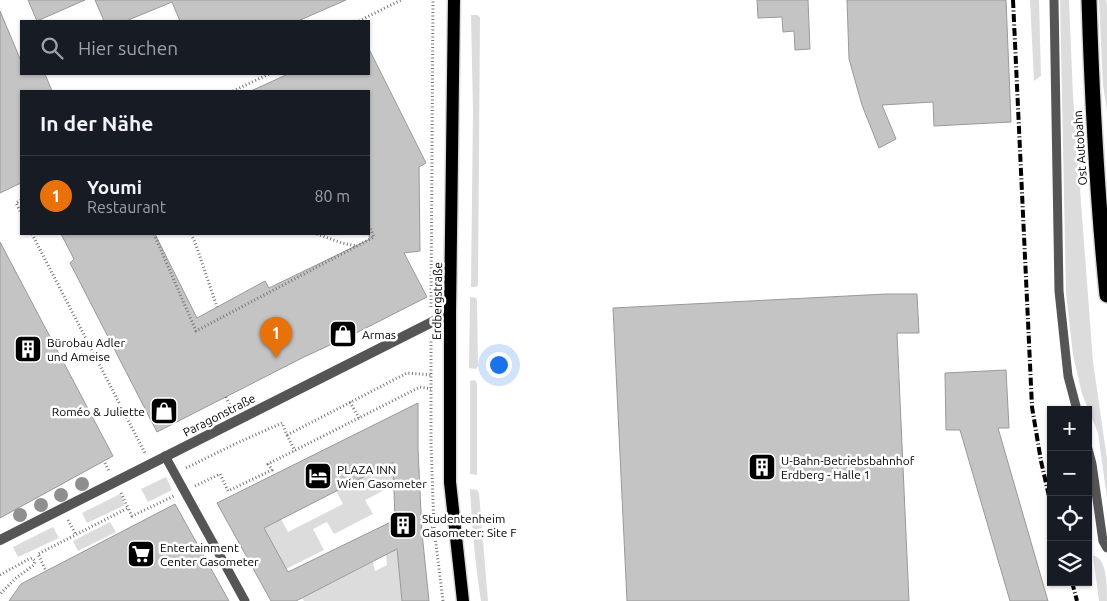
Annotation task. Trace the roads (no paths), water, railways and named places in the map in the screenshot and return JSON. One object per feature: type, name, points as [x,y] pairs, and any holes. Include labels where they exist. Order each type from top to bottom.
[{"type":"highway","name":"Ost Autobahn","points":[[1089,0],[1092,102],[1107,295]]},
{"type":"main road","name":"Erdbergstraße","points":[[454,0],[450,482],[462,601]]},
{"type":"street","name":"Paragonstraße","points":[[0,540],[450,314]]},
{"type":"lane","points":[[1054,0],[1059,291],[1068,376],[1076,406]]},
{"type":"lane","points":[[1089,451],[1103,541],[1107,548]]},
{"type":"lane","points":[[166,456],[245,601]]},
{"type":"railway","points":[[1013,0],[1032,407],[1049,496]]},
{"type":"railway","points":[[1073,586],[1077,601]]},
{"type":"place","name":"Armas","points":[[343,334]]},
{"type":"place","name":"Bürobau Adler und Ameise","points":[[28,349]]},
{"type":"place","name":"Youmi","points":[[276,358]]},
{"type":"place","name":"Roméo & Juliette","points":[[164,411]]},
{"type":"place","name":"U-Bahn-Betriebsbahnhof Erdberg - Halle 1","points":[[762,467]]},
{"type":"place","name":"PLAZA INN Wien Gasometer","points":[[318,476]]},
{"type":"place","name":"Studentenheim Gasometer: Site F","points":[[403,525]]},
{"type":"place","name":"Entertainment Center Gasometer","points":[[141,554]]}]
